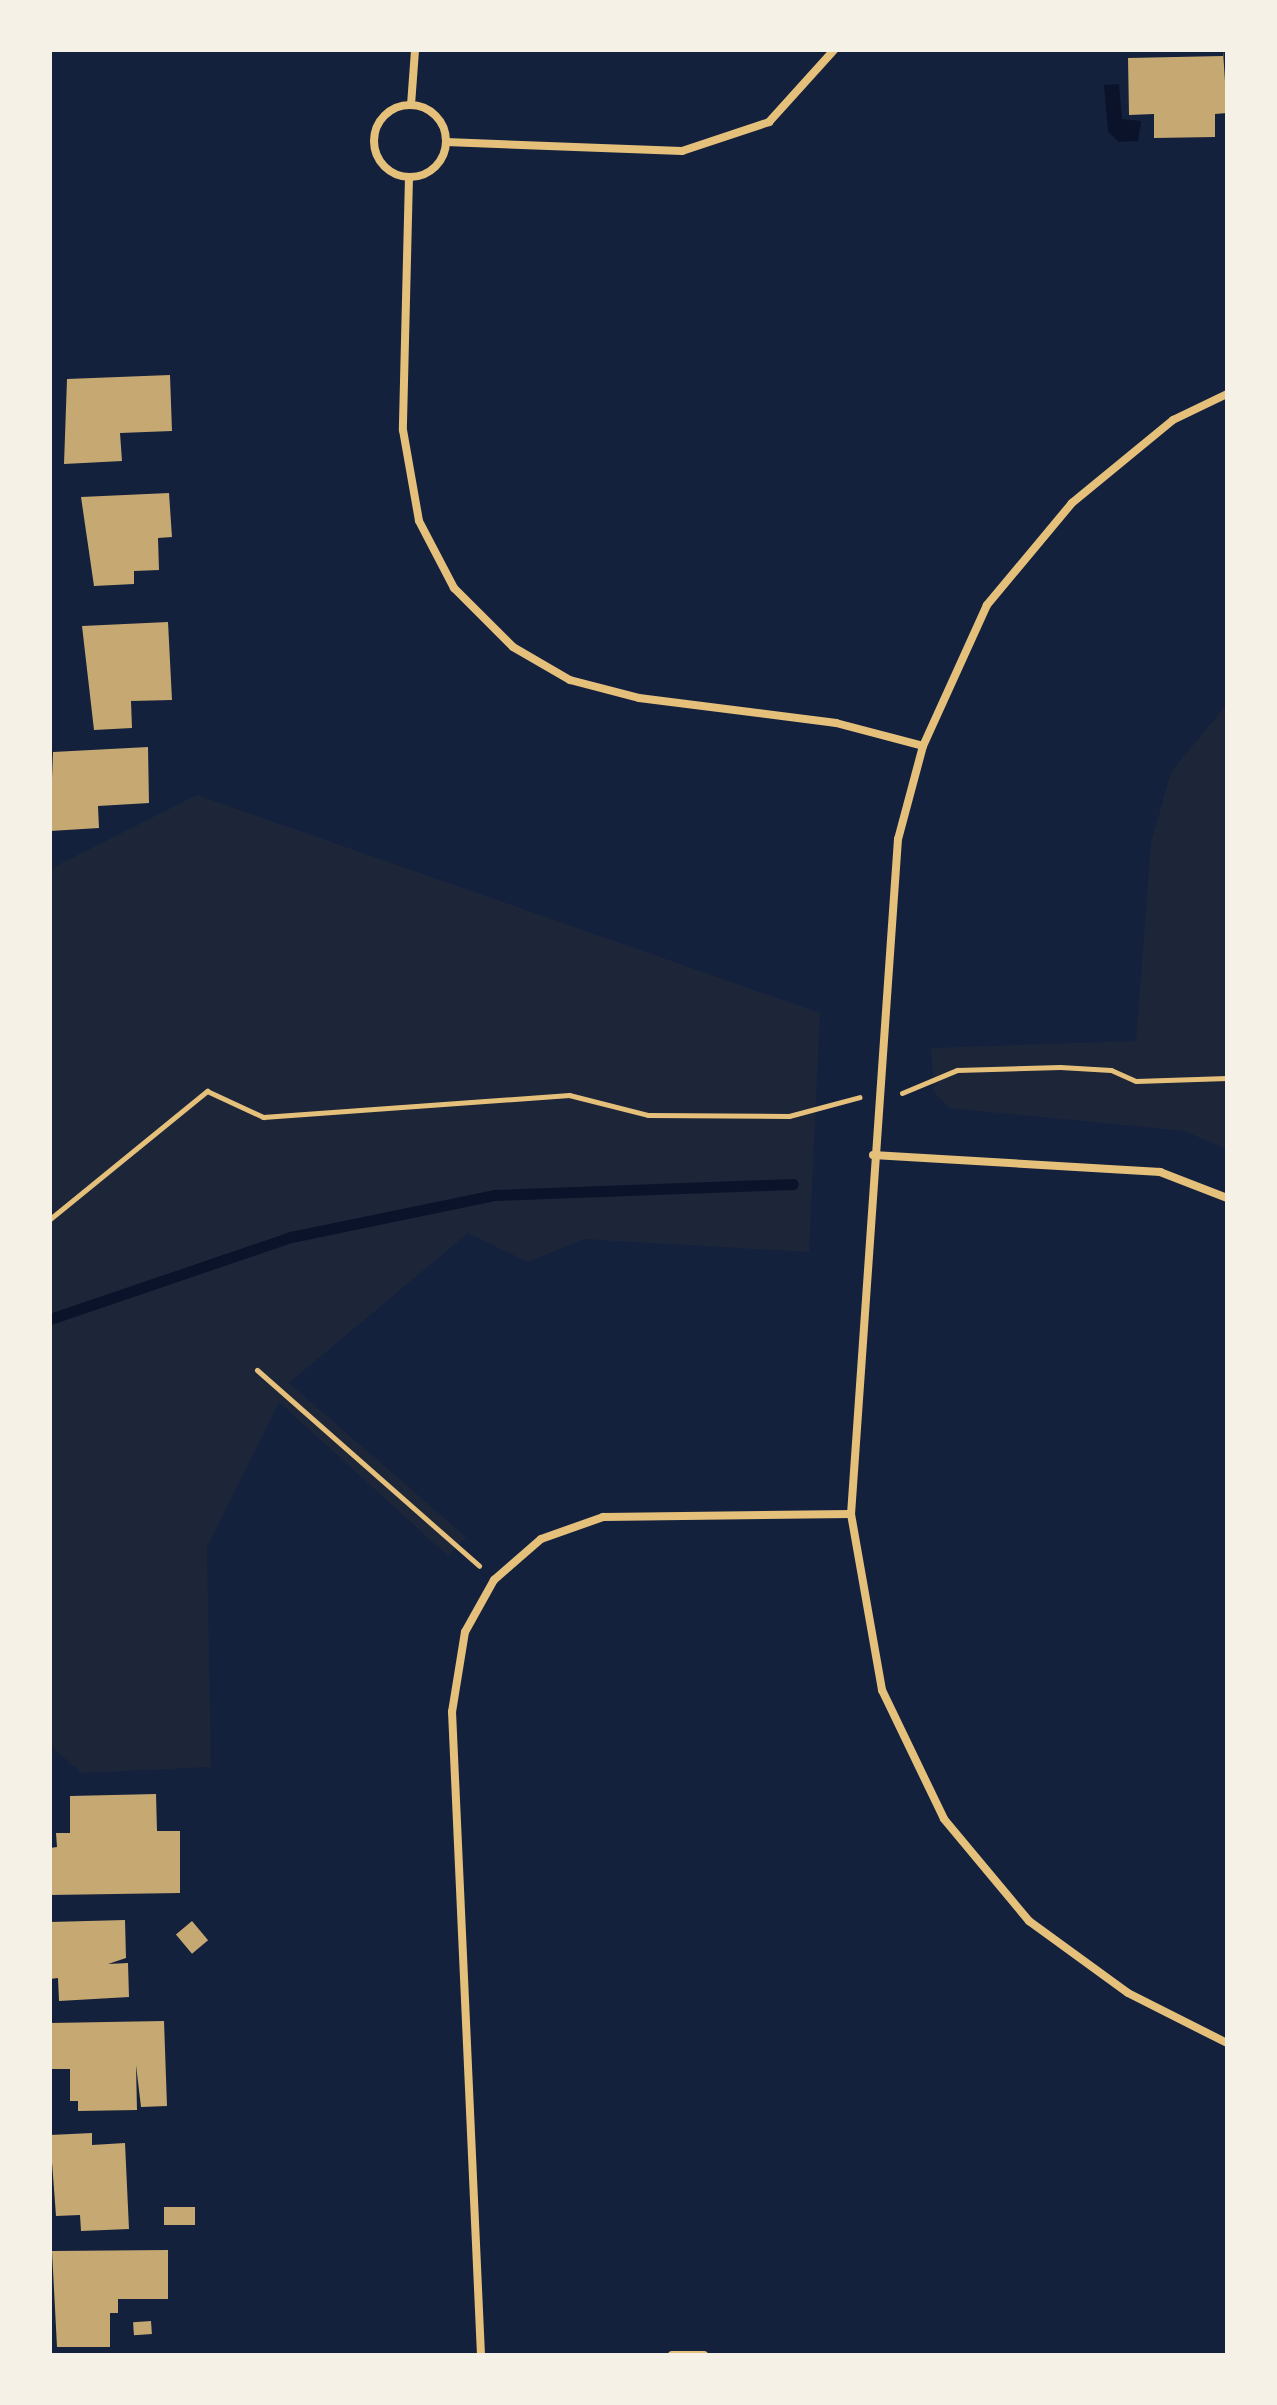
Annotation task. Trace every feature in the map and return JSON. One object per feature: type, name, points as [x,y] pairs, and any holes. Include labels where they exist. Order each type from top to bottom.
[{"type":"street","points":[[411,105],[415,50]]},
{"type":"street","points":[[446,142],[682,151],[769,122],[834,50]]},
{"type":"street","points":[[409,177],[439,163],[446,142],[440,121],[411,105]]},
{"type":"street","points":[[409,177],[380,162],[374,140],[382,119],[411,105]]},
{"type":"street","points":[[409,177],[403,430],[419,521],[454,588],[513,647],[570,680],[639,698],[836,723],[923,746]]},
{"type":"street","points":[[1227,394],[1173,420],[1072,503],[987,605],[923,746],[898,839],[873,1155],[851,1514],[882,1690],[944,1819],[1029,1921],[1128,1993],[1227,2043]]},
{"type":"street","points":[[873,1155],[1160,1172],[1227,1198]]},
{"type":"street","points":[[481,2355],[452,1712],[465,1632],[494,1580],[541,1539],[603,1517],[851,1514]]},
{"type":"street","points":[[672,2355],[704,2355]]},
{"type":"path","points":[[907,1093],[957,1070],[1060,1067],[1111,1070],[1136,1081],[1227,1078]]},
{"type":"path","points":[[50,1219],[207,1091],[263,1117],[569,1095],[648,1115],[789,1116],[840,1099]]},
{"type":"path","points":[[257,1370],[494,1580]]},
{"type":"shaded area","points":[[1119,84],[1122,119],[1141,121],[1138,141],[1119,142],[1108,132],[1104,85]]},
{"type":"shaded area","points":[[1227,704],[1227,1149],[1184,1131],[949,1108],[934,1092],[931,1048],[1136,1041],[1151,843],[1171,772]]},
{"type":"shaded area","points":[[197,795],[820,1013],[809,1252],[584,1239],[528,1262],[468,1233],[289,1383],[466,1537],[448,1556],[279,1402],[207,1547],[211,1767],[81,1773],[50,1745],[50,869]]},
{"type":"building","points":[[1223,50],[1227,113],[1215,114],[1215,137],[1154,138],[1154,114],[1129,115],[1128,58],[1223,56]]},
{"type":"building","points":[[170,375],[172,431],[120,433],[122,461],[64,464],[67,379]]},
{"type":"building","points":[[169,493],[172,537],[158,538],[159,570],[134,571],[134,584],[94,586],[81,497]]},
{"type":"building","points":[[168,622],[172,700],[131,701],[132,728],[94,730],[82,626]]},
{"type":"building","points":[[148,747],[149,803],[98,806],[99,828],[50,831],[53,752]]},
{"type":"building","points":[[156,1794],[157,1831],[180,1831],[180,1893],[50,1895],[50,1848],[57,1847],[56,1833],[70,1833],[70,1796]]},
{"type":"building","points":[[125,1920],[126,1958],[108,1964],[128,1963],[129,1997],[59,2001],[58,1978],[50,1979],[50,1922]]},
{"type":"building","points":[[192,1921],[208,1940],[192,1954],[176,1934]]},
{"type":"building","points":[[164,2021],[167,2106],[141,2107],[136,2065],[137,2110],[78,2111],[78,2101],[70,2101],[70,2069],[50,2069],[50,2023]]},
{"type":"building","points":[[92,2133],[92,2145],[125,2143],[129,2229],[81,2231],[80,2215],[56,2216],[50,2135]]},
{"type":"building","points":[[164,2207],[195,2207],[195,2225],[164,2225]]},
{"type":"building","points":[[168,2250],[168,2299],[118,2299],[118,2313],[110,2313],[110,2347],[57,2347],[52,2251]]},
{"type":"building","points":[[151,2321],[152,2334],[134,2335],[133,2322]]},
{"type":"waterway","points":[[50,1319],[291,1237],[494,1195],[793,1184]]}]
